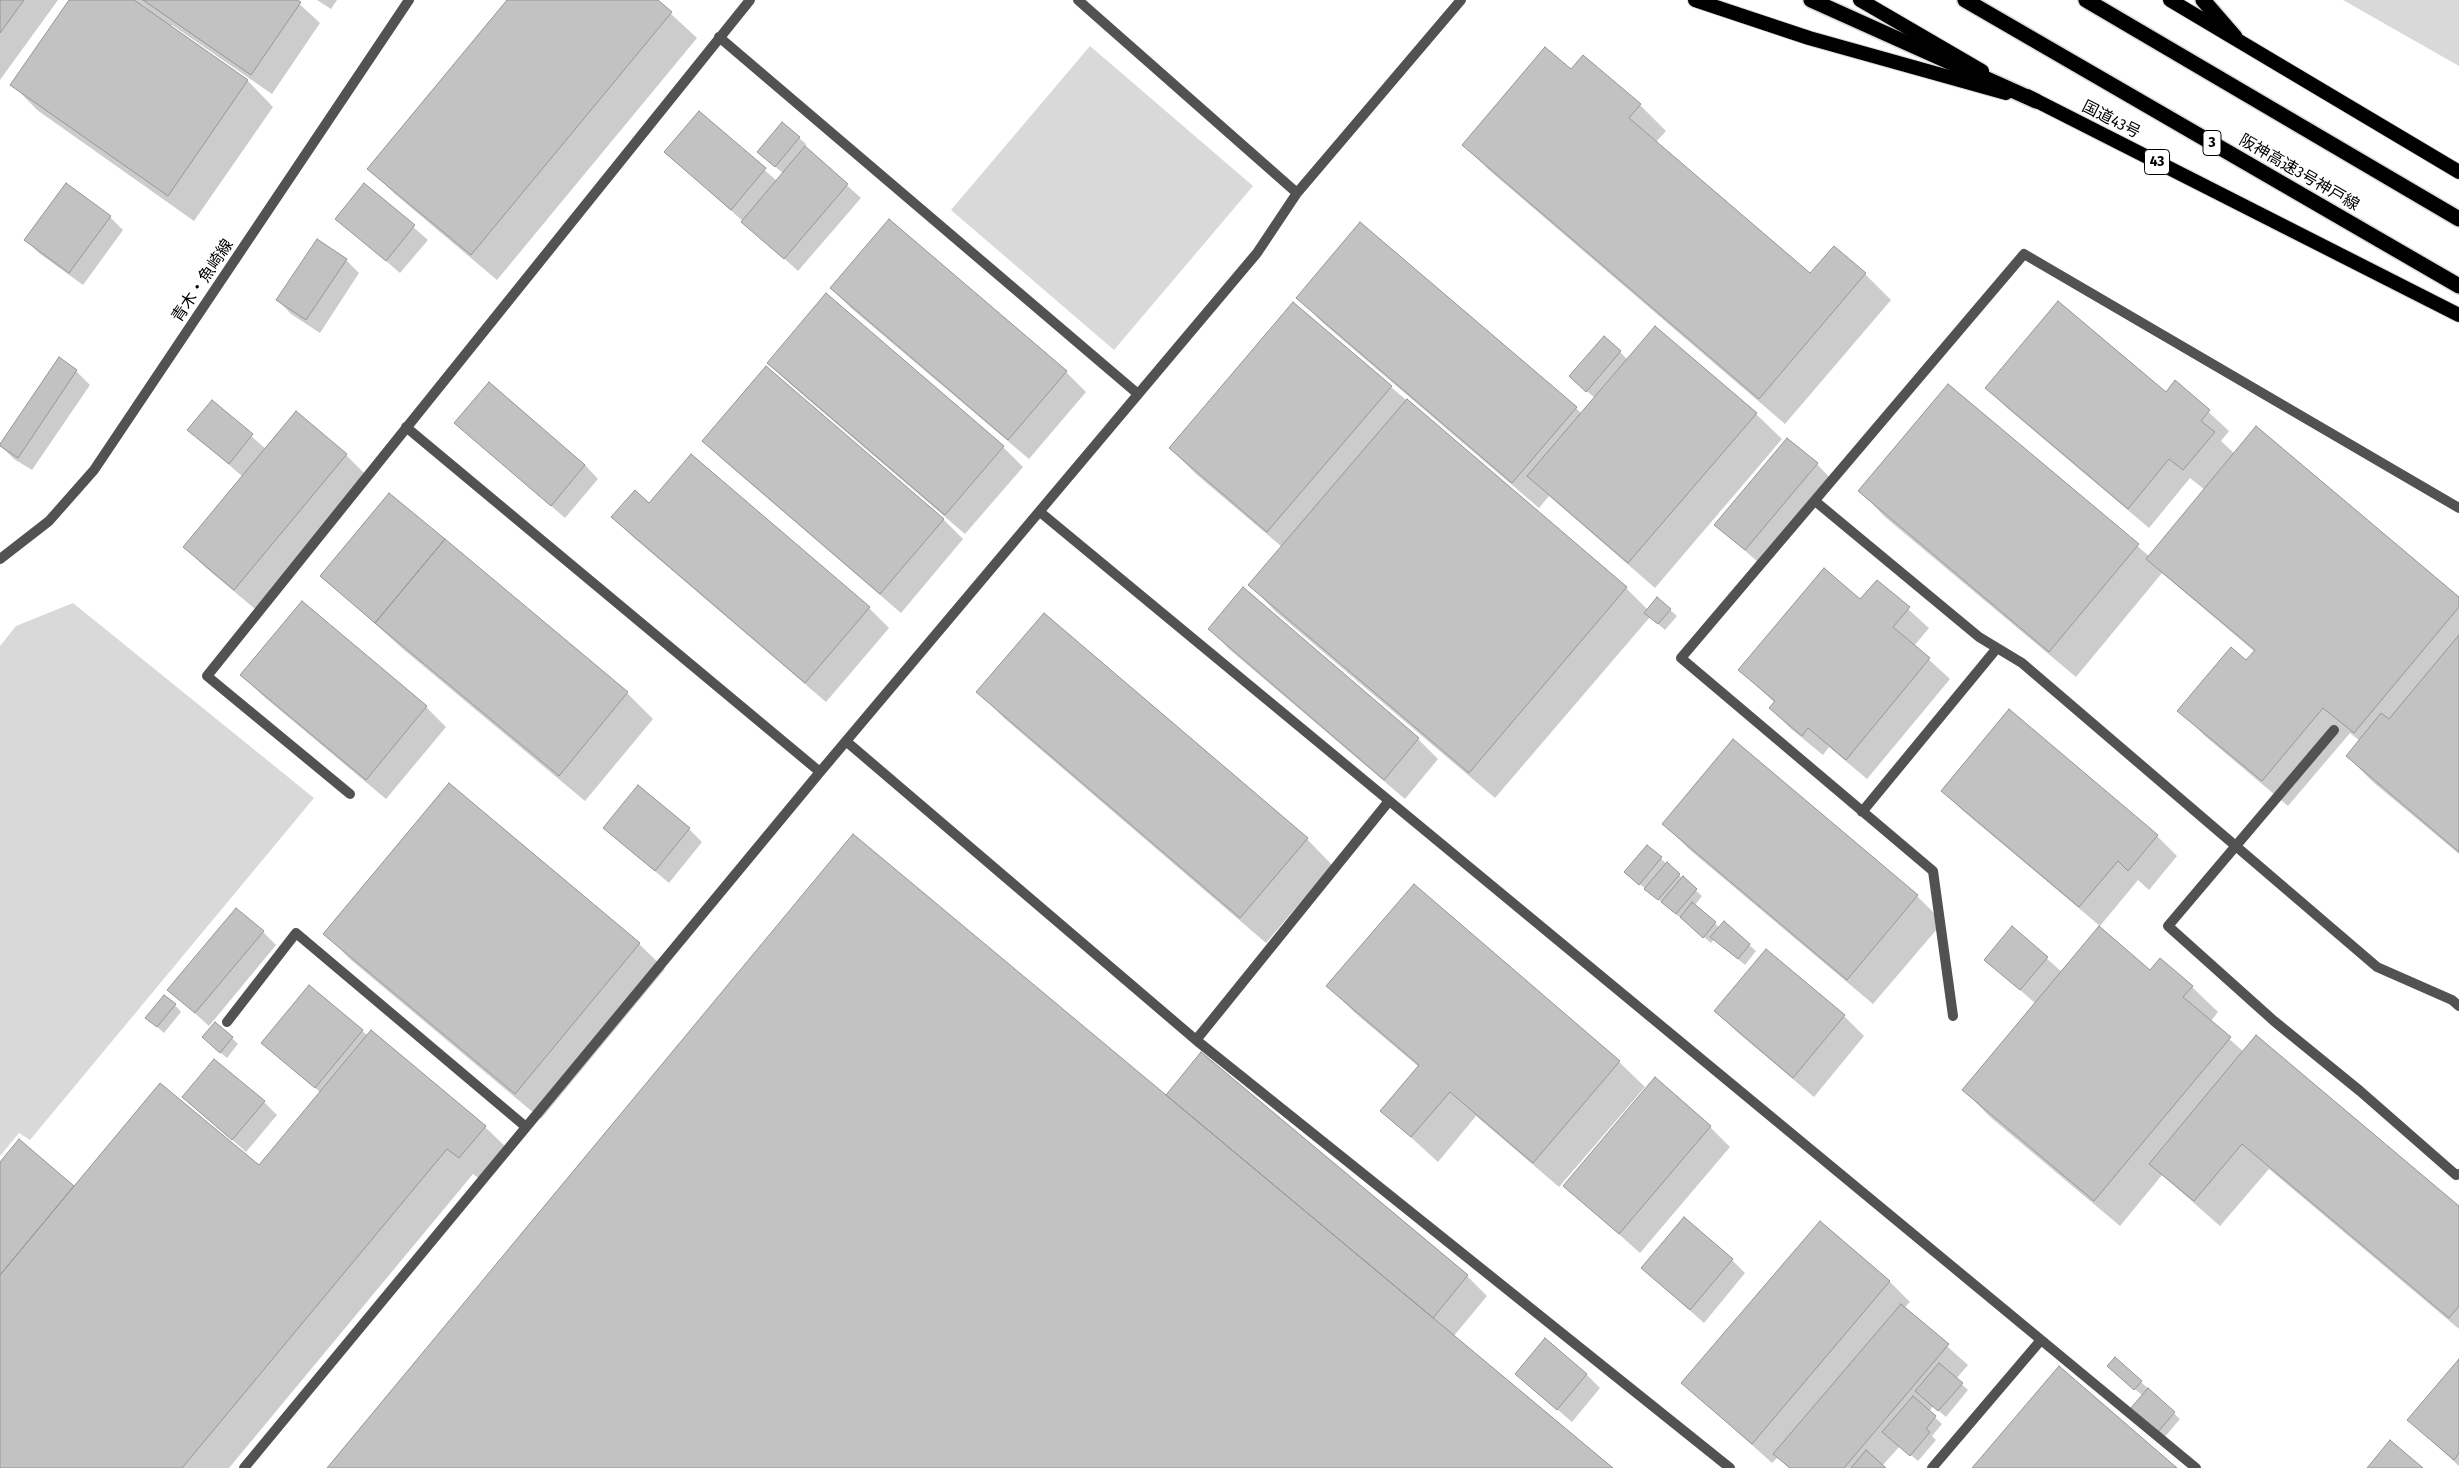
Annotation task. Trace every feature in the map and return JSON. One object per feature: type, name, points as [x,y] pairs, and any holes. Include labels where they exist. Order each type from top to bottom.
[{"type":"highway","points":[[1694,0],[1809,38],[2036,101]]},
{"type":"highway","points":[[1811,0],[2036,101]]},
{"type":"highway","name":"国道43号","points":[[1860,0],[2036,101],[2459,315]]},
{"type":"highway","name":"阪神高速3号神戸線","points":[[1965,0],[2459,286]]},
{"type":"highway","points":[[2086,0],[2459,219]]},
{"type":"highway","points":[[2170,0],[2459,172]]},
{"type":"highway","points":[[2203,0],[2235,37]]},
{"type":"street","name":"青木・魚崎線","points":[[0,559],[49,521],[94,470],[409,0]]},
{"type":"street","points":[[350,794],[207,676],[750,0]]},
{"type":"street","points":[[1078,0],[1297,193]]},
{"type":"street","points":[[244,1468],[820,772],[1257,252],[1297,193],[1461,0]]},
{"type":"street","points":[[719,37],[1138,394]]},
{"type":"street","points":[[1953,1016],[1933,871],[1681,658],[2024,254],[2459,508]]},
{"type":"street","points":[[406,427],[820,772]]},
{"type":"street","points":[[1814,501],[1979,637],[2022,663],[2377,967],[2452,1000],[2459,1006]]},
{"type":"street","points":[[1040,512],[2196,1468]]},
{"type":"street","points":[[1862,812],[1998,648]]},
{"type":"street","points":[[2334,730],[2168,926],[2274,1021],[2360,1091],[2456,1174],[2459,1174]]},
{"type":"street","points":[[846,742],[1196,1040],[1730,1468]]},
{"type":"street","points":[[1196,1040],[1389,801]]},
{"type":"street","points":[[227,1022],[296,933],[526,1127]]},
{"type":"street","points":[[1932,1468],[2041,1340]]},
{"type":"shaded area","points":[[2343,0],[2459,0],[2459,66]]},
{"type":"shaded area","points":[[1090,46],[1253,186],[1114,350],[951,210]]},
{"type":"shaded area","points":[[73,603],[314,798],[30,1140],[19,1133],[0,1156],[0,646],[16,626]]},
{"type":"building","points":[[0,0],[24,0],[0,33]]},
{"type":"building","points":[[69,0],[134,0],[248,80],[168,196],[10,85]]},
{"type":"building","points":[[143,0],[297,0],[301,2],[251,75]]},
{"type":"building","points":[[507,0],[658,0],[672,12],[471,255],[367,169]]},
{"type":"building","points":[[1545,47],[1571,69],[1583,55],[1641,104],[1629,118],[1810,273],[1834,246],[1866,273],[1759,399],[1462,145]]},
{"type":"building","points":[[699,111],[766,168],[731,210],[664,152]]},
{"type":"building","points":[[782,122],[800,137],[775,167],[757,152]]},
{"type":"building","points":[[805,146],[848,184],[784,259],[741,222]]},
{"type":"building","points":[[66,183],[111,216],[69,273],[24,240]]},
{"type":"building","points":[[364,183],[415,225],[386,261],[335,219]]},
{"type":"building","points":[[889,219],[1067,371],[1008,440],[830,288]]},
{"type":"building","points":[[1360,222],[1577,407],[1512,483],[1296,298]]},
{"type":"building","points":[[317,239],[347,259],[306,320],[276,300]]},
{"type":"building","points":[[826,293],[1004,446],[945,515],[767,363]]},
{"type":"building","points":[[2058,301],[2166,392],[2175,380],[2210,410],[2201,421],[2215,432],[2183,470],[2169,459],[2128,509],[1985,388]]},
{"type":"building","points":[[1293,302],[1392,386],[1267,532],[1169,448]]},
{"type":"building","points":[[1655,326],[1757,413],[1628,563],[1527,476]]},
{"type":"building","points":[[1604,336],[1621,351],[1586,392],[1569,376]]},
{"type":"building","points":[[59,357],[77,370],[18,458],[0,446],[0,444]]},
{"type":"building","points":[[766,366],[944,519],[880,594],[702,441]]},
{"type":"building","points":[[489,382],[585,465],[551,506],[454,423]]},
{"type":"building","points":[[1948,384],[2139,544],[2049,652],[1858,491]]},
{"type":"building","points":[[1407,399],[1627,587],[1469,773],[1248,585]]},
{"type":"building","points":[[212,400],[253,434],[229,464],[187,430]]},
{"type":"building","points":[[296,411],[347,454],[234,590],[183,547]]},
{"type":"building","points":[[2256,426],[2459,597],[2459,607],[2354,733],[2323,708],[2262,781],[2177,711],[2231,647],[2246,660],[2255,650],[2146,559]]},
{"type":"building","points":[[1787,438],[1818,463],[1745,550],[1714,525]]},
{"type":"building","points":[[691,454],[870,607],[805,683],[611,517],[635,490],[649,503]]},
{"type":"building","points":[[389,493],[445,539],[375,623],[320,576]]},
{"type":"building","points":[[445,539],[628,692],[559,776],[375,623]]},
{"type":"building","points":[[1824,568],[1860,599],[1877,580],[1910,607],[1893,627],[1930,658],[1846,760],[1808,728],[1802,736],[1769,708],[1775,701],[1738,670]]},
{"type":"building","points":[[1243,587],[1419,738],[1384,780],[1208,629]]},
{"type":"building","points":[[1657,597],[1671,609],[1658,624],[1644,613]]},
{"type":"building","points":[[302,601],[427,706],[366,780],[240,675]]},
{"type":"building","points":[[1044,613],[1308,838],[1240,918],[976,692]]},
{"type":"building","points":[[2459,635],[2459,852],[2346,756],[2381,713],[2389,719]]},
{"type":"building","points":[[2009,709],[2158,835],[2128,871],[2118,861],[2079,907],[1941,791]]},
{"type":"building","points":[[1733,739],[1918,895],[1847,980],[1662,824]]},
{"type":"building","points":[[449,783],[640,943],[515,1094],[323,934]]},
{"type":"building","points":[[638,785],[690,828],[655,871],[603,828]]},
{"type":"building","points":[[853,834],[1166,1095],[1613,1468],[327,1468]]},
{"type":"building","points":[[1647,845],[1662,857],[1639,885],[1624,872]]},
{"type":"building","points":[[1667,862],[1680,874],[1658,900],[1644,889]]},
{"type":"building","points":[[1683,876],[1697,889],[1676,914],[1661,902]]},
{"type":"building","points":[[1414,884],[1620,1061],[1533,1163],[1450,1092],[1411,1137],[1380,1111],[1419,1065],[1326,986]]},
{"type":"building","points":[[1692,902],[1716,922],[1703,938],[1680,917]]},
{"type":"building","points":[[236,908],[264,931],[195,1013],[167,990]]},
{"type":"building","points":[[1724,921],[1750,944],[1738,959],[1710,937]]},
{"type":"building","points":[[2012,926],[2048,957],[2020,990],[1984,960]]},
{"type":"building","points":[[2099,926],[2150,970],[2160,958],[2193,986],[2183,997],[2231,1037],[2094,1201],[1962,1090]]},
{"type":"building","points":[[1766,949],[1845,1015],[1793,1078],[1714,1011]]},
{"type":"building","points":[[309,985],[363,1030],[315,1088],[261,1043]]},
{"type":"building","points":[[164,995],[176,1004],[157,1027],[145,1018]]},
{"type":"building","points":[[215,1022],[233,1037],[220,1053],[202,1037]]},
{"type":"building","points":[[371,1030],[486,1126],[459,1158],[447,1149],[182,1468],[0,1468],[0,1275],[160,1083],[259,1165]]},
{"type":"building","points":[[2256,1035],[2459,1206],[2459,1306],[2449,1318],[2242,1144],[2194,1201],[2149,1164]]},
{"type":"building","points":[[1201,1052],[1468,1275],[1433,1318],[1166,1095]]},
{"type":"building","points":[[214,1059],[265,1101],[232,1140],[182,1097]]},
{"type":"building","points":[[1655,1077],[1711,1126],[1619,1234],[1563,1186]]},
{"type":"building","points":[[19,1139],[74,1186],[0,1275],[0,1162]]},
{"type":"building","points":[[1684,1217],[1733,1259],[1690,1310],[1641,1268]]},
{"type":"building","points":[[1820,1221],[1890,1281],[1752,1444],[1681,1383]]},
{"type":"building","points":[[1901,1304],[1949,1344],[1844,1468],[1790,1468],[1773,1454]]},
{"type":"building","points":[[1545,1338],[1587,1374],[1557,1410],[1515,1374]]},
{"type":"building","points":[[2115,1357],[2142,1381],[2134,1390],[2107,1366]]},
{"type":"building","points":[[2459,1359],[2459,1453],[2454,1460],[2407,1420]]},
{"type":"building","points":[[1939,1363],[1963,1383],[1938,1411],[1915,1391]]},
{"type":"building","points":[[2059,1366],[2177,1468],[1972,1468]]},
{"type":"building","points":[[2148,1388],[2175,1412],[2157,1433],[2130,1409]]},
{"type":"building","points":[[1913,1396],[1936,1416],[1926,1429],[1930,1432],[1910,1456],[1882,1432]]},
{"type":"building","points":[[2390,1440],[2423,1468],[2367,1468]]},
{"type":"building","points":[[1866,1450],[1886,1468],[1851,1468]]}]
